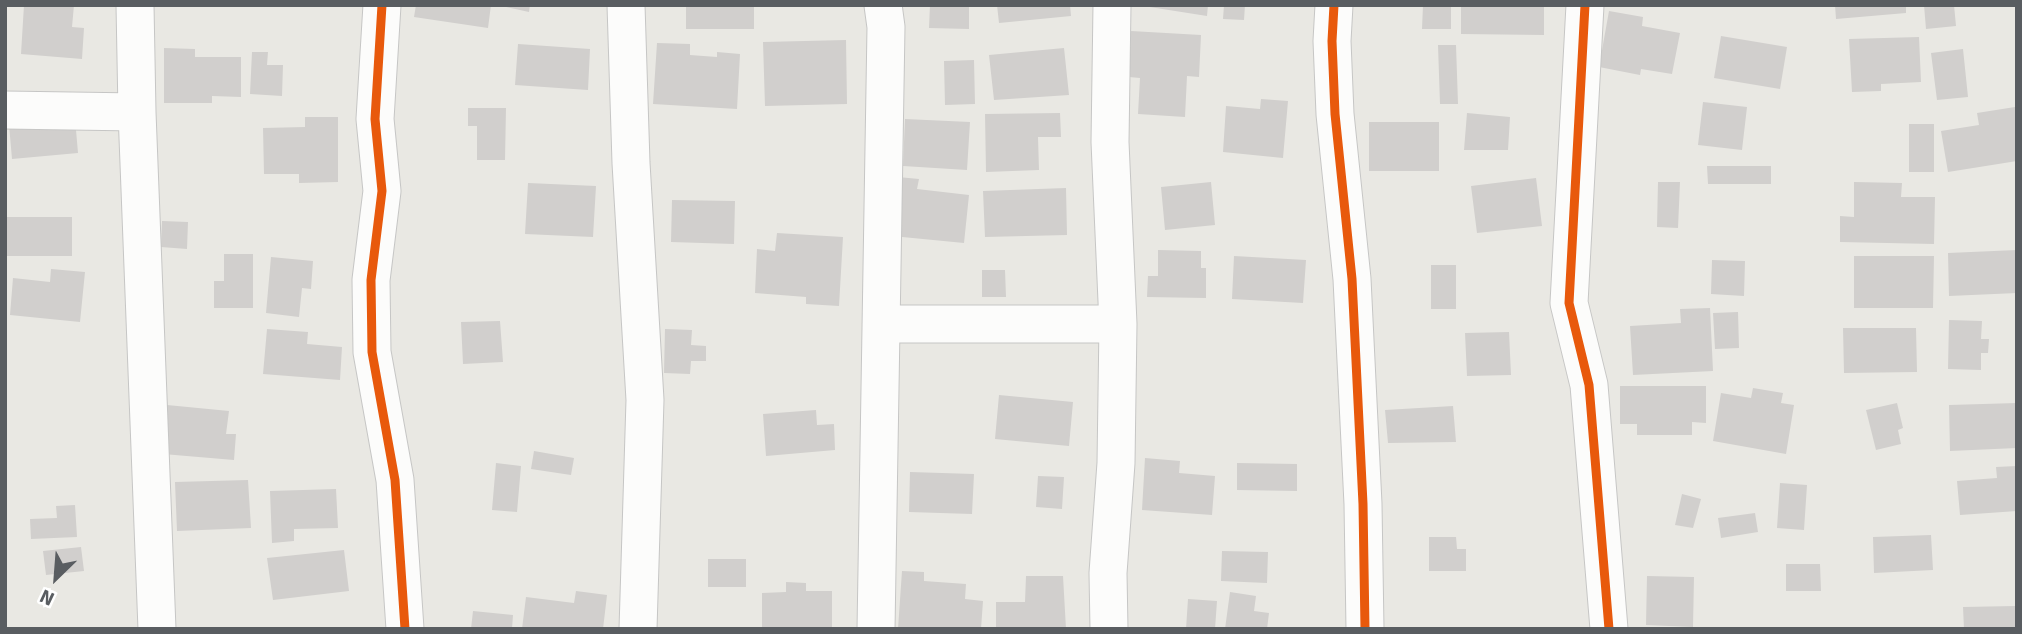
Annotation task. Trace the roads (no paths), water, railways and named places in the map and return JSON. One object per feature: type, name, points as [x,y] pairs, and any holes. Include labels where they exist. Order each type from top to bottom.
[{"type":"street","points":[[135,5],[156,629]]},
{"type":"street","points":[[382,5],[375,119],[382,191],[371,280],[372,352],[395,480],[405,629]]},
{"type":"street","points":[[626,5],[631,163],[645,400],[638,629]]},
{"type":"street","points":[[876,629],[886,27],[883,5]]},
{"type":"street","points":[[1109,629],[1108,573],[1115,463],[1118,324],[1110,142],[1112,5]]},
{"type":"street","points":[[1334,5],[1332,41],[1335,114],[1352,279],[1363,504],[1365,629]]},
{"type":"street","points":[[1584,5],[1569,303],[1590,398],[1609,629]]},
{"type":"street","points":[[5,110],[137,112]]},
{"type":"street","points":[[881,324],[1118,324]]}]
